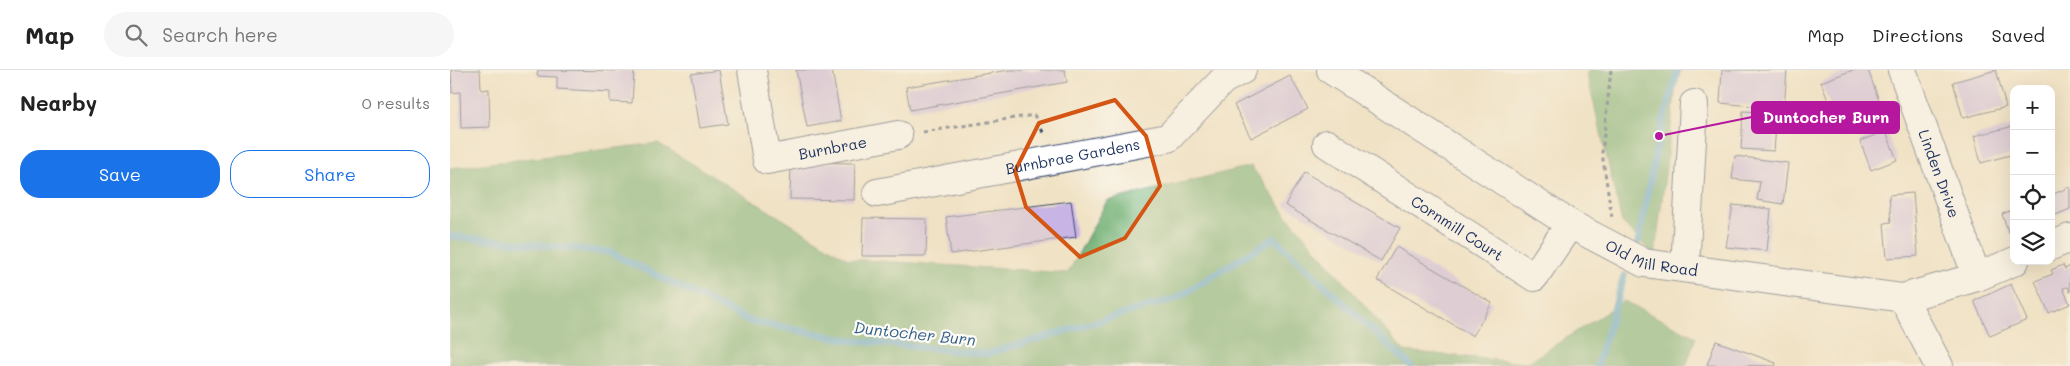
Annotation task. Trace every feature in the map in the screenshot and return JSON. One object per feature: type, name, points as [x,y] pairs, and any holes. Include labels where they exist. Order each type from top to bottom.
[{"type":"street","name":"Burnbrae","points":[[752,70],[767,160],[898,135]]},
{"type":"street","name":"Burnbrae Gardens","points":[[877,193],[1168,138],[1223,80],[1242,70]]},
{"type":"street","name":"Old Mill Road","points":[[1331,70],[1570,224],[1644,263],[1903,298],[1977,278],[2010,263]]},
{"type":"street","name":"Linden Drive","points":[[1902,70],[1977,278]]},
{"type":"street","points":[[1685,268],[1694,104]]},
{"type":"street","name":"Cornmill Court","points":[[1327,144],[1534,277],[1570,224]]},
{"type":"street","points":[[2055,244],[2070,238]]},
{"type":"street","points":[[1903,298],[1938,366]]},
{"type":"path","points":[[1611,70],[1602,153],[1616,248]]},
{"type":"path","points":[[898,135],[1034,115],[1057,159]]},
{"type":"highlighted area","points":[[1115,100],[1146,136],[1160,186],[1125,238],[1080,257],[1026,207],[1015,171],[1039,123]]},
{"type":"green space","points":[[1588,70],[1678,70],[1655,256],[1622,222],[1587,74]]},
{"type":"green space","points":[[658,143],[848,259],[1068,273],[1107,201],[1251,166],[1288,217],[1404,351],[1527,363],[1624,301],[1696,337],[1686,366],[450,366],[450,168]]},
{"type":"building","points":[[451,70],[480,70],[481,90],[489,89],[490,127],[461,128],[460,92],[452,93]]},
{"type":"building","points":[[538,70],[634,71],[632,103],[610,102],[610,92],[557,89],[557,77],[537,76]]},
{"type":"building","points":[[719,70],[728,124],[700,128],[691,74]]},
{"type":"building","points":[[796,70],[832,70],[841,121],[807,127]]},
{"type":"building","points":[[1009,70],[1065,70],[1067,82],[910,110],[906,87]]},
{"type":"building","points":[[1722,70],[1787,70],[1784,109],[1720,103]]},
{"type":"building","points":[[1853,70],[1868,70],[1881,106],[1836,122],[1821,82]]},
{"type":"building","points":[[1996,70],[2006,107],[1963,118],[1953,82]]},
{"type":"building","points":[[1290,76],[1308,109],[1251,138],[1234,105]]},
{"type":"building","points":[[1743,111],[1777,113],[1774,151],[1741,149]]},
{"type":"building","points":[[2010,127],[2010,155],[1981,163],[1974,136]]},
{"type":"building","points":[[1886,131],[1897,160],[1871,170],[1860,141]]},
{"type":"building","points":[[1735,156],[1788,163],[1783,204],[1757,200],[1760,182],[1732,179]]},
{"type":"building","points":[[791,162],[855,163],[854,200],[790,199]]},
{"type":"building","points":[[1304,172],[1400,228],[1381,261],[1285,205]]},
{"type":"building","points":[[2070,187],[2070,209],[2055,215],[2055,193]]},
{"type":"building","points":[[1913,193],[1918,256],[1887,258],[1884,223],[1891,222],[1889,195]]},
{"type":"building","points":[[1071,201],[1076,237],[951,254],[946,217]]},
{"type":"building","points":[[1733,205],[1771,209],[1767,251],[1726,247]]},
{"type":"building","points":[[2010,211],[2009,234],[2002,214]]},
{"type":"building","points":[[863,218],[927,219],[926,256],[862,256]]},
{"type":"building","points":[[1396,247],[1492,303],[1473,336],[1377,280]]},
{"type":"building","points":[[2063,265],[2065,269],[2070,266],[2070,292],[2068,287],[2063,288],[2070,304],[2049,313],[2035,281],[2053,274],[2051,270]]},
{"type":"building","points":[[2011,284],[2027,320],[1990,336],[1974,301]]},
{"type":"building","points":[[1716,341],[1776,363],[1775,366],[1707,365]]},
{"type":"waterway","name":"Duntocher Burn","points":[[1638,242],[1659,136],[1678,70]]},
{"type":"waterway","name":"Duntocher Burn","points":[[450,236],[609,252],[750,321],[849,340],[987,354],[1177,298],[1274,238],[1411,366]]},
{"type":"waterway","name":"Duntocher Burn","points":[[1597,366],[1624,276]]},
{"type":"place","name":"Duntocher Burn","points":[[1659,136]]}]
